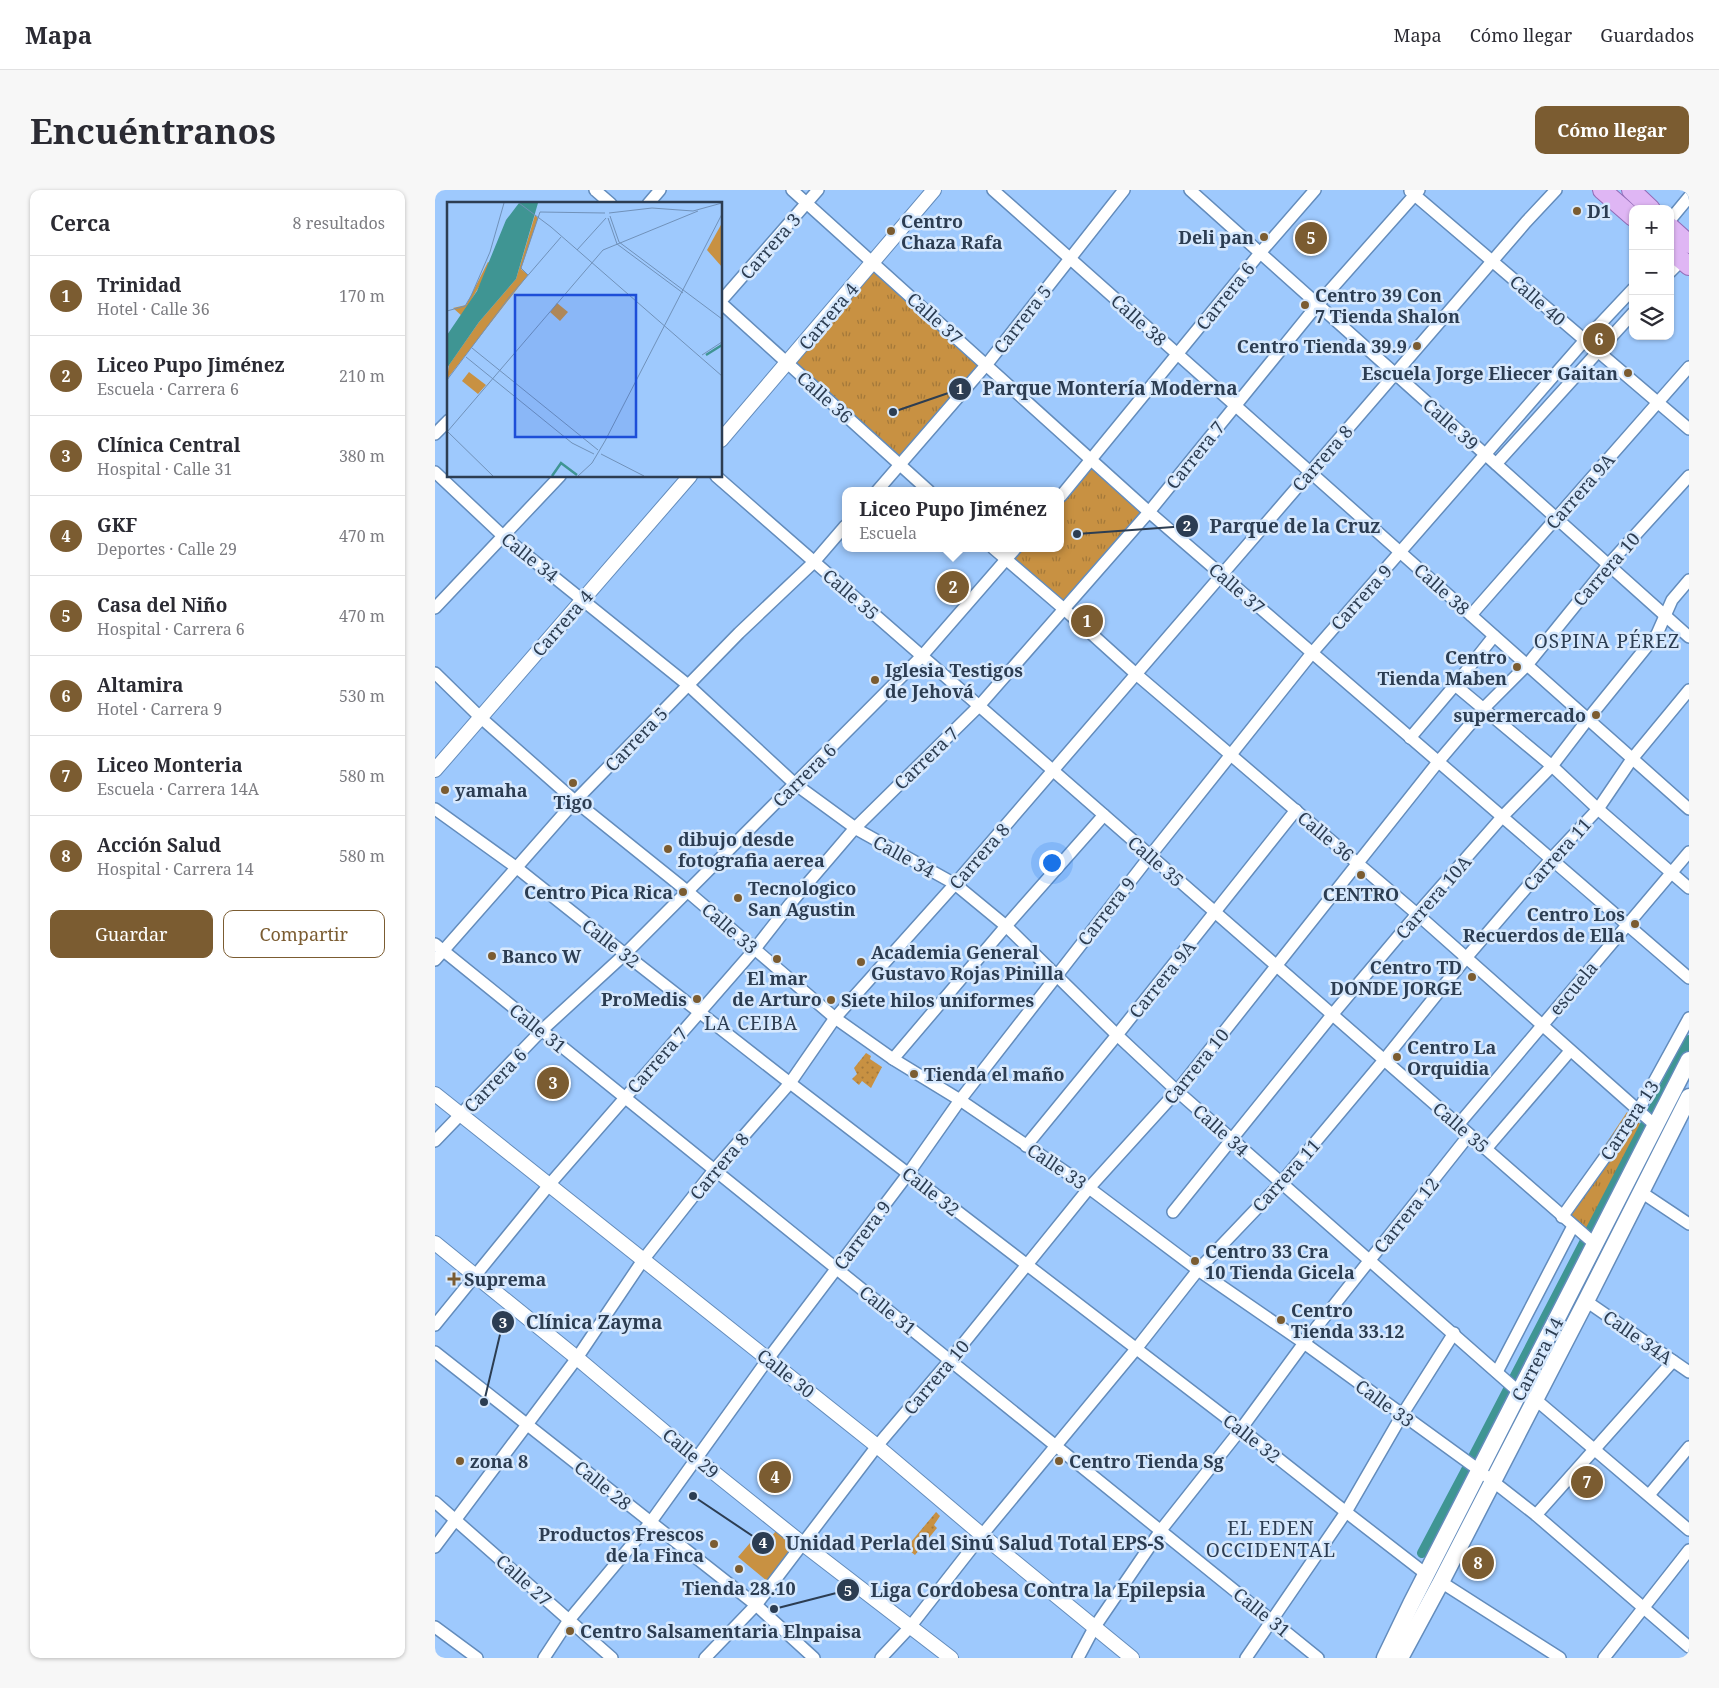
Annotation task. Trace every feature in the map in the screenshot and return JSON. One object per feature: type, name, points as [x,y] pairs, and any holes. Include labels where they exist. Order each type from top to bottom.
[{"type":"main road","points":[[1602,190],[1629,214]]},
{"type":"main road","points":[[1631,190],[1647,205]]},
{"type":"main road","points":[[1674,231],[1689,244]]},
{"type":"main road","name":"Carrera 14","points":[[1385,1658],[1476,1468],[1653,1124],[1689,1060]]},
{"type":"main road","name":"Carrera 14","points":[[1401,1658],[1586,1301],[1689,1097]]},
{"type":"main road","points":[[1376,1658],[1411,1604]]},
{"type":"main road","points":[[1411,1658],[1419,1625]]},
{"type":"street","points":[[595,190],[609,202]]},
{"type":"street","points":[[650,202],[660,190]]},
{"type":"street","name":"Calle 37","points":[[792,190],[1149,512],[1689,978]]},
{"type":"street","name":"Carrera 3","points":[[723,300],[818,190]]},
{"type":"street","name":"Carrera 4","points":[[723,438],[935,190]]},
{"type":"street","name":"Calle 38","points":[[993,190],[1689,809]]},
{"type":"street","name":"Carrera 5","points":[[881,487],[987,364],[1124,190]]},
{"type":"street","name":"Calle 39","points":[[1190,190],[1689,637]]},
{"type":"street","name":"Carrera 6","points":[[1064,492],[1260,253],[1315,190]]},
{"type":"street","name":"Carrera 8","points":[[435,1547],[577,1358],[643,1260],[714,1170],[790,1082],[835,1018],[955,884],[1492,261],[1556,190]]},
{"type":"street","name":"Calle 40","points":[[1414,192],[1689,429]]},
{"type":"street","name":"Carrera 7","points":[[435,1326],[549,1185],[754,950],[790,904],[855,828],[979,706],[1149,512],[1318,304],[1414,192]]},
{"type":"street","points":[[1674,215],[1689,197]]},
{"type":"street","name":"Carrera 9","points":[[544,1658],[569,1620],[650,1523],[768,1359],[908,1174],[960,1100],[1150,856],[1312,653],[1585,340],[1629,294]]},
{"type":"street","name":"Calle 36","points":[[723,304],[925,487]]},
{"type":"street","points":[[1496,464],[1629,317]]},
{"type":"street","name":"Carrera 9A","points":[[1471,615],[1689,367]]},
{"type":"street","points":[[435,434],[447,422]]},
{"type":"street","name":"Calle 34","points":[[435,472],[503,536],[688,685],[795,784],[855,828],[955,884],[1006,926],[1177,1091],[1454,1333],[1516,1390]]},
{"type":"street","name":"Carrera 10","points":[[705,1658],[756,1605],[877,1446],[1028,1266],[1089,1188],[1177,1091],[1438,762],[1484,708],[1527,665],[1608,565],[1689,476]]},
{"type":"street","points":[[435,608],[558,478]]},
{"type":"street","name":"Carrera 4","points":[[435,770],[688,478]]},
{"type":"street","name":"Calle 35","points":[[718,478],[1593,1243]]},
{"type":"street","name":"Carrera 5","points":[[435,960],[439,947],[517,868],[575,801],[739,633],[814,562],[842,529]]},
{"type":"street","name":"Calle 36","points":[[998,552],[1065,609],[1136,674],[1417,914],[1653,1124]]},
{"type":"street","name":"Carrera 6","points":[[435,1142],[541,1031],[625,954],[921,656],[1014,552]]},
{"type":"street","name":"Carrera 10A","points":[[1173,1212],[1332,1015],[1417,914],[1502,817],[1552,766],[1587,719],[1657,634],[1671,600],[1689,580]]},
{"type":"street","points":[[1410,738],[1494,636]]},
{"type":"street","name":"Calle 33","points":[[435,673],[480,717],[575,801],[687,891],[835,1018],[893,1059],[960,1100],[1089,1188],[1199,1270],[1304,1342],[1476,1468],[1536,1514],[1689,1647]]},
{"type":"street","points":[[1455,685],[1552,766],[1597,809],[1689,888]]},
{"type":"street","name":"Carrera 11","points":[[881,1658],[910,1626],[1199,1270],[1281,1183],[1466,958],[1551,859],[1597,809],[1633,759],[1689,690]]},
{"type":"street","name":"Calle 32","points":[[435,809],[517,868],[908,1174],[1241,1429],[1426,1574]]},
{"type":"street","name":"Carrera 9A","points":[[1026,1146],[1296,810]]},
{"type":"street","points":[[893,1059],[1006,926],[1104,815]]},
{"type":"street","name":"escuela","points":[[1458,1125],[1689,852]]},
{"type":"street","name":"Calle 31","points":[[439,947],[1319,1658]]},
{"type":"street","name":"Carrera 13","points":[[1562,1217],[1639,1112],[1689,1018]]},
{"type":"street","points":[[1486,1149],[1569,1051]]},
{"type":"street","name":"Calle 30","points":[[435,1094],[877,1446],[1132,1658]]},
{"type":"street","name":"Carrera 12","points":[[1078,1658],[1094,1628],[1161,1530],[1241,1429],[1304,1342],[1469,1135]]},
{"type":"street","points":[[1641,1192],[1689,1224]]},
{"type":"street","points":[[1499,1374],[1577,1228]]},
{"type":"street","name":"Calle 29","points":[[435,1243],[577,1358],[697,1459],[803,1544],[951,1658]]},
{"type":"street","name":"Calle 34A","points":[[1586,1301],[1689,1372]]},
{"type":"street","points":[[1246,1658],[1346,1512],[1402,1415],[1454,1333]]},
{"type":"street","name":"Calle 28","points":[[435,1352],[756,1605],[814,1658]]},
{"type":"street","points":[[1536,1514],[1673,1361]]},
{"type":"street","points":[[1535,1399],[1689,1530]]},
{"type":"street","points":[[1649,1495],[1689,1447]]},
{"type":"street","name":"Calle 27","points":[[435,1502],[612,1658]]},
{"type":"street","points":[[1604,1658],[1689,1550]]},
{"type":"street","points":[[1441,1582],[1560,1658]]},
{"type":"street","points":[[435,1628],[477,1658]]},
{"type":"green space","points":[[874,270],[980,364],[899,460],[793,361]]},
{"type":"green space","points":[[1091,463],[1146,511],[1065,604],[1009,557],[1013,552],[1064,552],[1064,494]]},
{"type":"green space","points":[[866,1053],[871,1056],[870,1059],[882,1067],[871,1088],[862,1081],[859,1085],[852,1079],[857,1074],[854,1068]]},
{"type":"green space","points":[[1627,1112],[1647,1130],[1593,1233],[1563,1208]]},
{"type":"green space","points":[[936,1512],[940,1516],[934,1525],[937,1528],[915,1555],[906,1548]]},
{"type":"green space","points":[[776,1531],[795,1547],[767,1581],[738,1557],[756,1536],[766,1543]]},
{"type":"waterway","points":[[1422,1553],[1689,1040]]},
{"type":"place","name":"D1","points":[[1577,211]]},
{"type":"place","name":"Centro Chaza Rafa","points":[[891,231]]},
{"type":"place","name":"Deli pan","points":[[1264,237]]},
{"type":"place","name":"Casa del Niño","points":[[1311,238]]},
{"type":"place","name":"Centro 39 Con 7 Tienda Shalon","points":[[1305,305]]},
{"type":"place","name":"Altamira","points":[[1599,339]]},
{"type":"place","name":"Centro Tienda 39.9","points":[[1417,346]]},
{"type":"place","name":"Escuela Jorge Eliecer Gaitan","points":[[1628,373]]},
{"type":"place","name":"Parque Montería Moderna","points":[[893,412]]},
{"type":"place","name":"Parque de la Cruz","points":[[1077,534]]},
{"type":"place","name":"Liceo Pupo Jiménez","points":[[953,587]]},
{"type":"place","name":"Trinidad","points":[[1087,621]]},
{"type":"place","name":"Centro Tienda Maben","points":[[1517,667]]},
{"type":"place","name":"Iglesia Testigos de Jehová","points":[[875,680]]},
{"type":"place","name":"supermercado","points":[[1596,715]]},
{"type":"place","name":"Tigo","points":[[573,783]]},
{"type":"place","name":"yamaha","points":[[445,790]]},
{"type":"place","name":"dibujo desde fotografia aerea","points":[[668,849]]},
{"type":"place","name":"CENTRO","points":[[1361,875]]},
{"type":"place","name":"Centro Pica Rica","points":[[683,892]]},
{"type":"place","name":"Tecnologico San Agustin","points":[[738,898]]},
{"type":"place","name":"Centro Los Recuerdos de Ella","points":[[1635,924]]},
{"type":"place","name":"Banco W","points":[[492,956]]},
{"type":"place","name":"El mar de Arturo","points":[[777,959]]},
{"type":"place","name":"Academia General Gustavo Rojas Pinilla","points":[[861,962]]},
{"type":"place","name":"Centro TD DONDE JORGE","points":[[1472,977]]},
{"type":"place","name":"ProMedis","points":[[697,999]]},
{"type":"place","name":"Siete hilos uniformes","points":[[831,1000]]},
{"type":"place","name":"Centro La Orquidia","points":[[1397,1057]]},
{"type":"place","name":"Tienda el maño","points":[[914,1074]]},
{"type":"place","name":"Clínica Central","points":[[553,1083]]},
{"type":"place","name":"Centro 33 Cra 10 Tienda Gicela","points":[[1195,1261]]},
{"type":"place","name":"Suprema","points":[[454,1279]]},
{"type":"place","name":"Centro Tienda 33.12","points":[[1281,1320]]},
{"type":"place","name":"Clínica Zayma","points":[[484,1402]]},
{"type":"place","name":"zona 8","points":[[460,1461]]},
{"type":"place","name":"Centro Tienda Sg","points":[[1059,1461]]},
{"type":"place","name":"GKF","points":[[775,1477]]},
{"type":"place","name":"Liceo Monteria","points":[[1587,1482]]},
{"type":"place","name":"Unidad Perla del Sinú Salud Total EPS-S","points":[[693,1496]]},
{"type":"place","name":"Productos Frescos de la Finca","points":[[714,1544]]},
{"type":"place","name":"Acción Salud","points":[[1478,1563]]},
{"type":"place","name":"Tienda 28.10","points":[[739,1569]]},
{"type":"place","name":"Liga Cordobesa Contra la Epilepsia","points":[[774,1609]]},
{"type":"place","name":"Centro Salsamentaria Elnpaisa","points":[[570,1631]]},
{"type":"district","name":"OSPINA PÉREZ","points":[[1607,641]]},
{"type":"district","name":"LA CEIBA","points":[[751,1023]]},
{"type":"district","name":"EL EDEN OCCIDENTAL","points":[[1271,1539]]}]
